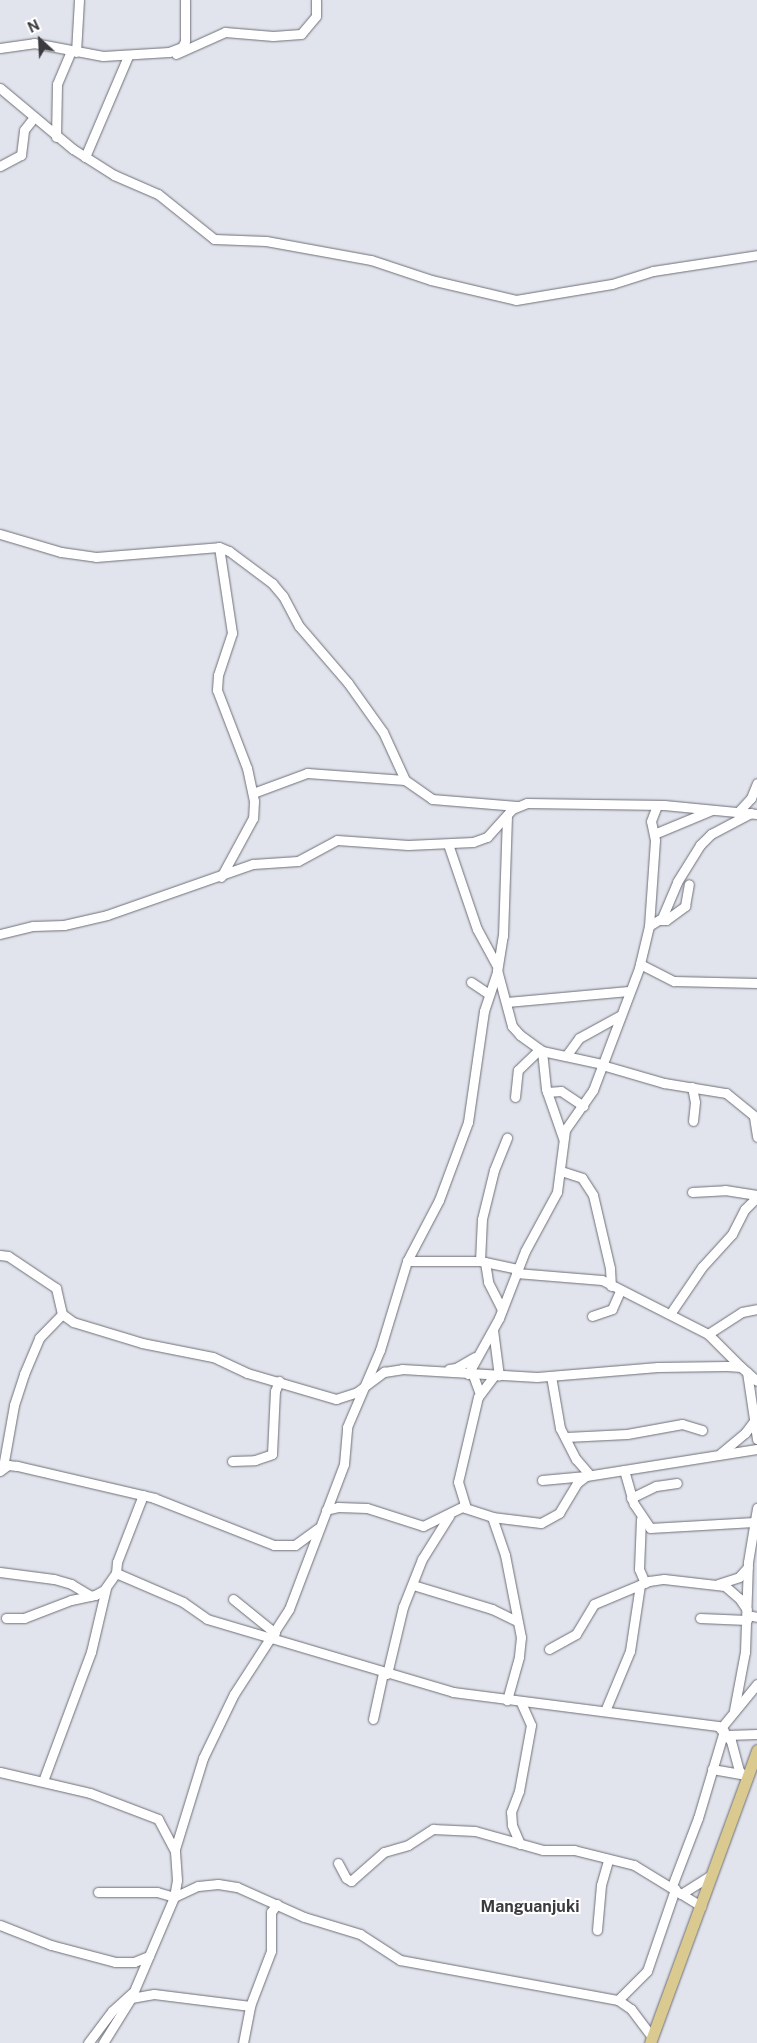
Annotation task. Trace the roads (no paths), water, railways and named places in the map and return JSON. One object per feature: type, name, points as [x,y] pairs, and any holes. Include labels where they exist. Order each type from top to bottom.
[{"type":"main road","points":[[651,2040],[712,1875],[744,1776],[757,1750]]},
{"type":"street","points":[[56,136],[57,84],[73,52],[79,0]]},
{"type":"street","points":[[169,52],[182,47],[185,41],[185,0]]},
{"type":"street","points":[[0,48],[34,43],[73,52],[128,56],[169,52],[180,53],[225,32],[273,36],[301,34],[316,16],[316,0]]},
{"type":"street","points":[[85,157],[128,56]]},
{"type":"street","points":[[0,88],[56,136],[85,157],[114,175],[158,194],[214,239],[266,241],[371,260],[498,298],[528,300],[612,284],[653,271],[757,255]]},
{"type":"street","points":[[0,166],[20,155],[24,130],[34,117]]},
{"type":"street","points":[[0,534],[61,552],[96,557],[219,547],[272,583],[283,596],[298,626],[336,669],[383,732],[405,780]]},
{"type":"street","points":[[219,547],[232,640],[218,675],[217,690],[248,768],[253,793],[253,818],[221,877]]},
{"type":"street","points":[[253,793],[307,773],[405,780],[440,801],[516,806],[527,802],[657,805],[754,814]]},
{"type":"street","points":[[738,812],[751,798],[757,783]]},
{"type":"street","points":[[480,1394],[470,1375],[478,1355],[493,1330],[517,1271],[557,1192],[564,1139],[569,1122],[583,1106],[602,1065],[640,964],[649,926],[654,834],[651,821],[657,805]]},
{"type":"street","points":[[0,934],[33,926],[64,925],[107,915],[199,880],[221,877],[253,864],[289,863],[337,840],[376,844],[474,842],[487,837],[516,806]]},
{"type":"street","points":[[654,834],[712,810]]},
{"type":"street","points":[[660,920],[677,882],[700,845],[717,830],[754,814]]},
{"type":"street","points":[[102,2043],[131,1996],[174,1897],[177,1880],[176,1853],[203,1758],[227,1707],[289,1610],[346,1455],[347,1427],[380,1350],[407,1261],[439,1200],[468,1122],[489,994],[497,968],[505,909],[508,816]]},
{"type":"street","points":[[448,844],[477,930],[497,968],[514,1030],[541,1050],[602,1065],[620,1073],[732,1095],[756,1118],[757,1137]]},
{"type":"street","points":[[649,926],[660,920],[666,920],[685,906],[690,884]]},
{"type":"street","points":[[640,964],[674,981],[757,983]]},
{"type":"street","points":[[471,982],[479,990],[489,994]]},
{"type":"street","points":[[507,1002],[629,991]]},
{"type":"street","points":[[566,1056],[580,1038],[619,1016]]},
{"type":"street","points":[[541,1050],[547,1092],[564,1139]]},
{"type":"street","points":[[515,1097],[518,1070],[541,1050]]},
{"type":"street","points":[[692,1087],[695,1102],[693,1121]]},
{"type":"street","points":[[547,1092],[561,1091],[583,1106]]},
{"type":"street","points":[[502,1310],[488,1282],[482,1262],[482,1219],[494,1170],[507,1137]]},
{"type":"street","points":[[561,1171],[582,1178],[594,1195],[610,1268],[611,1286]]},
{"type":"street","points":[[692,1192],[725,1190],[757,1195]]},
{"type":"street","points":[[670,1314],[702,1267],[732,1234],[749,1204],[757,1195]]},
{"type":"street","points":[[0,1255],[8,1256],[56,1288],[62,1314],[73,1322],[114,1335],[213,1357],[247,1373],[336,1399],[346,1398],[364,1387],[377,1375],[392,1370],[456,1368],[478,1355]]},
{"type":"street","points":[[407,1261],[482,1262],[517,1271],[590,1278],[611,1286],[708,1334],[757,1381]]},
{"type":"street","points":[[592,1316],[612,1308],[620,1291]]},
{"type":"street","points":[[708,1334],[742,1312],[757,1308]]},
{"type":"street","points":[[62,1314],[39,1338],[24,1374],[14,1405],[2,1469],[17,1466],[143,1495],[274,1545],[294,1545],[318,1528]]},
{"type":"street","points":[[466,1508],[458,1482],[480,1394],[497,1376],[493,1330]]},
{"type":"street","points":[[441,1369],[470,1375],[497,1376],[551,1376],[658,1367],[744,1370]]},
{"type":"street","points":[[744,1370],[757,1439]]},
{"type":"street","points":[[551,1376],[560,1428],[576,1458],[588,1475]]},
{"type":"street","points":[[232,1461],[266,1458],[272,1454],[275,1391],[279,1381]]},
{"type":"street","points":[[721,1453],[746,1433],[754,1418]]},
{"type":"street","points":[[566,1438],[627,1434],[682,1424],[702,1430]]},
{"type":"street","points":[[542,1480],[624,1470],[721,1453],[756,1452]]},
{"type":"street","points":[[624,1470],[631,1498],[642,1519],[650,1528],[658,1530],[754,1522]]},
{"type":"street","points":[[326,1510],[338,1506],[367,1508],[416,1526],[466,1508],[492,1517],[541,1523],[553,1519],[577,1483],[588,1475]]},
{"type":"street","points":[[631,1498],[656,1486],[677,1482]]},
{"type":"street","points":[[43,1781],[91,1652],[106,1588],[116,1573],[116,1562],[143,1495]]},
{"type":"street","points":[[618,2000],[647,1971],[676,1890],[724,1731],[734,1710],[745,1652],[749,1554],[757,1508]]},
{"type":"street","points":[[373,1719],[403,1607],[413,1586],[422,1559],[450,1514]]},
{"type":"street","points":[[492,1517],[504,1555],[521,1646],[507,1700]]},
{"type":"street","points":[[605,1711],[630,1651],[642,1584],[639,1569],[642,1519]]},
{"type":"street","points":[[749,1554],[757,1547]]},
{"type":"street","points":[[716,1585],[739,1577],[748,1568]]},
{"type":"street","points":[[0,1572],[54,1579],[71,1584],[90,1596]]},
{"type":"street","points":[[116,1573],[183,1602],[207,1619],[272,1636],[385,1674],[453,1692],[522,1703],[605,1711],[724,1731],[757,1734]]},
{"type":"street","points":[[549,1650],[576,1634],[594,1604],[642,1584],[664,1579],[716,1585],[731,1589],[747,1615]]},
{"type":"street","points":[[413,1586],[492,1609],[517,1621]]},
{"type":"street","points":[[6,1618],[24,1618],[65,1602],[90,1596],[106,1588]]},
{"type":"street","points":[[233,1599],[272,1636]]},
{"type":"street","points":[[700,1618],[747,1615],[757,1617]]},
{"type":"street","points":[[734,1710],[757,1684]]},
{"type":"street","points":[[520,1844],[512,1825],[511,1812],[519,1791],[531,1725],[522,1703]]},
{"type":"street","points":[[724,1731],[744,1776]]},
{"type":"street","points":[[712,1770],[744,1776]]},
{"type":"street","points":[[0,1772],[90,1793],[158,1819],[176,1853]]},
{"type":"street","points":[[338,1863],[346,1878],[351,1881],[384,1852],[408,1844],[438,1828],[483,1832],[520,1844],[547,1850],[574,1850],[644,1869],[701,1906]]},
{"type":"street","points":[[597,1930],[601,1885],[608,1860]]},
{"type":"street","points":[[676,1890],[712,1875]]},
{"type":"street","points":[[98,1892],[157,1892],[174,1897],[198,1886],[231,1885],[304,1917],[360,1934],[400,1960],[618,2000],[631,2009],[651,2040]]},
{"type":"street","points":[[243,2043],[250,2006],[271,1951],[270,1916],[277,1904]]},
{"type":"street","points":[[0,1925],[51,1945],[115,1962],[134,1962],[149,1956]]},
{"type":"street","points":[[88,2043],[108,2015],[131,1996],[154,1994],[250,2006]]},
{"type":"district","name":"Manguanjuki","points":[[530,1907]]}]
